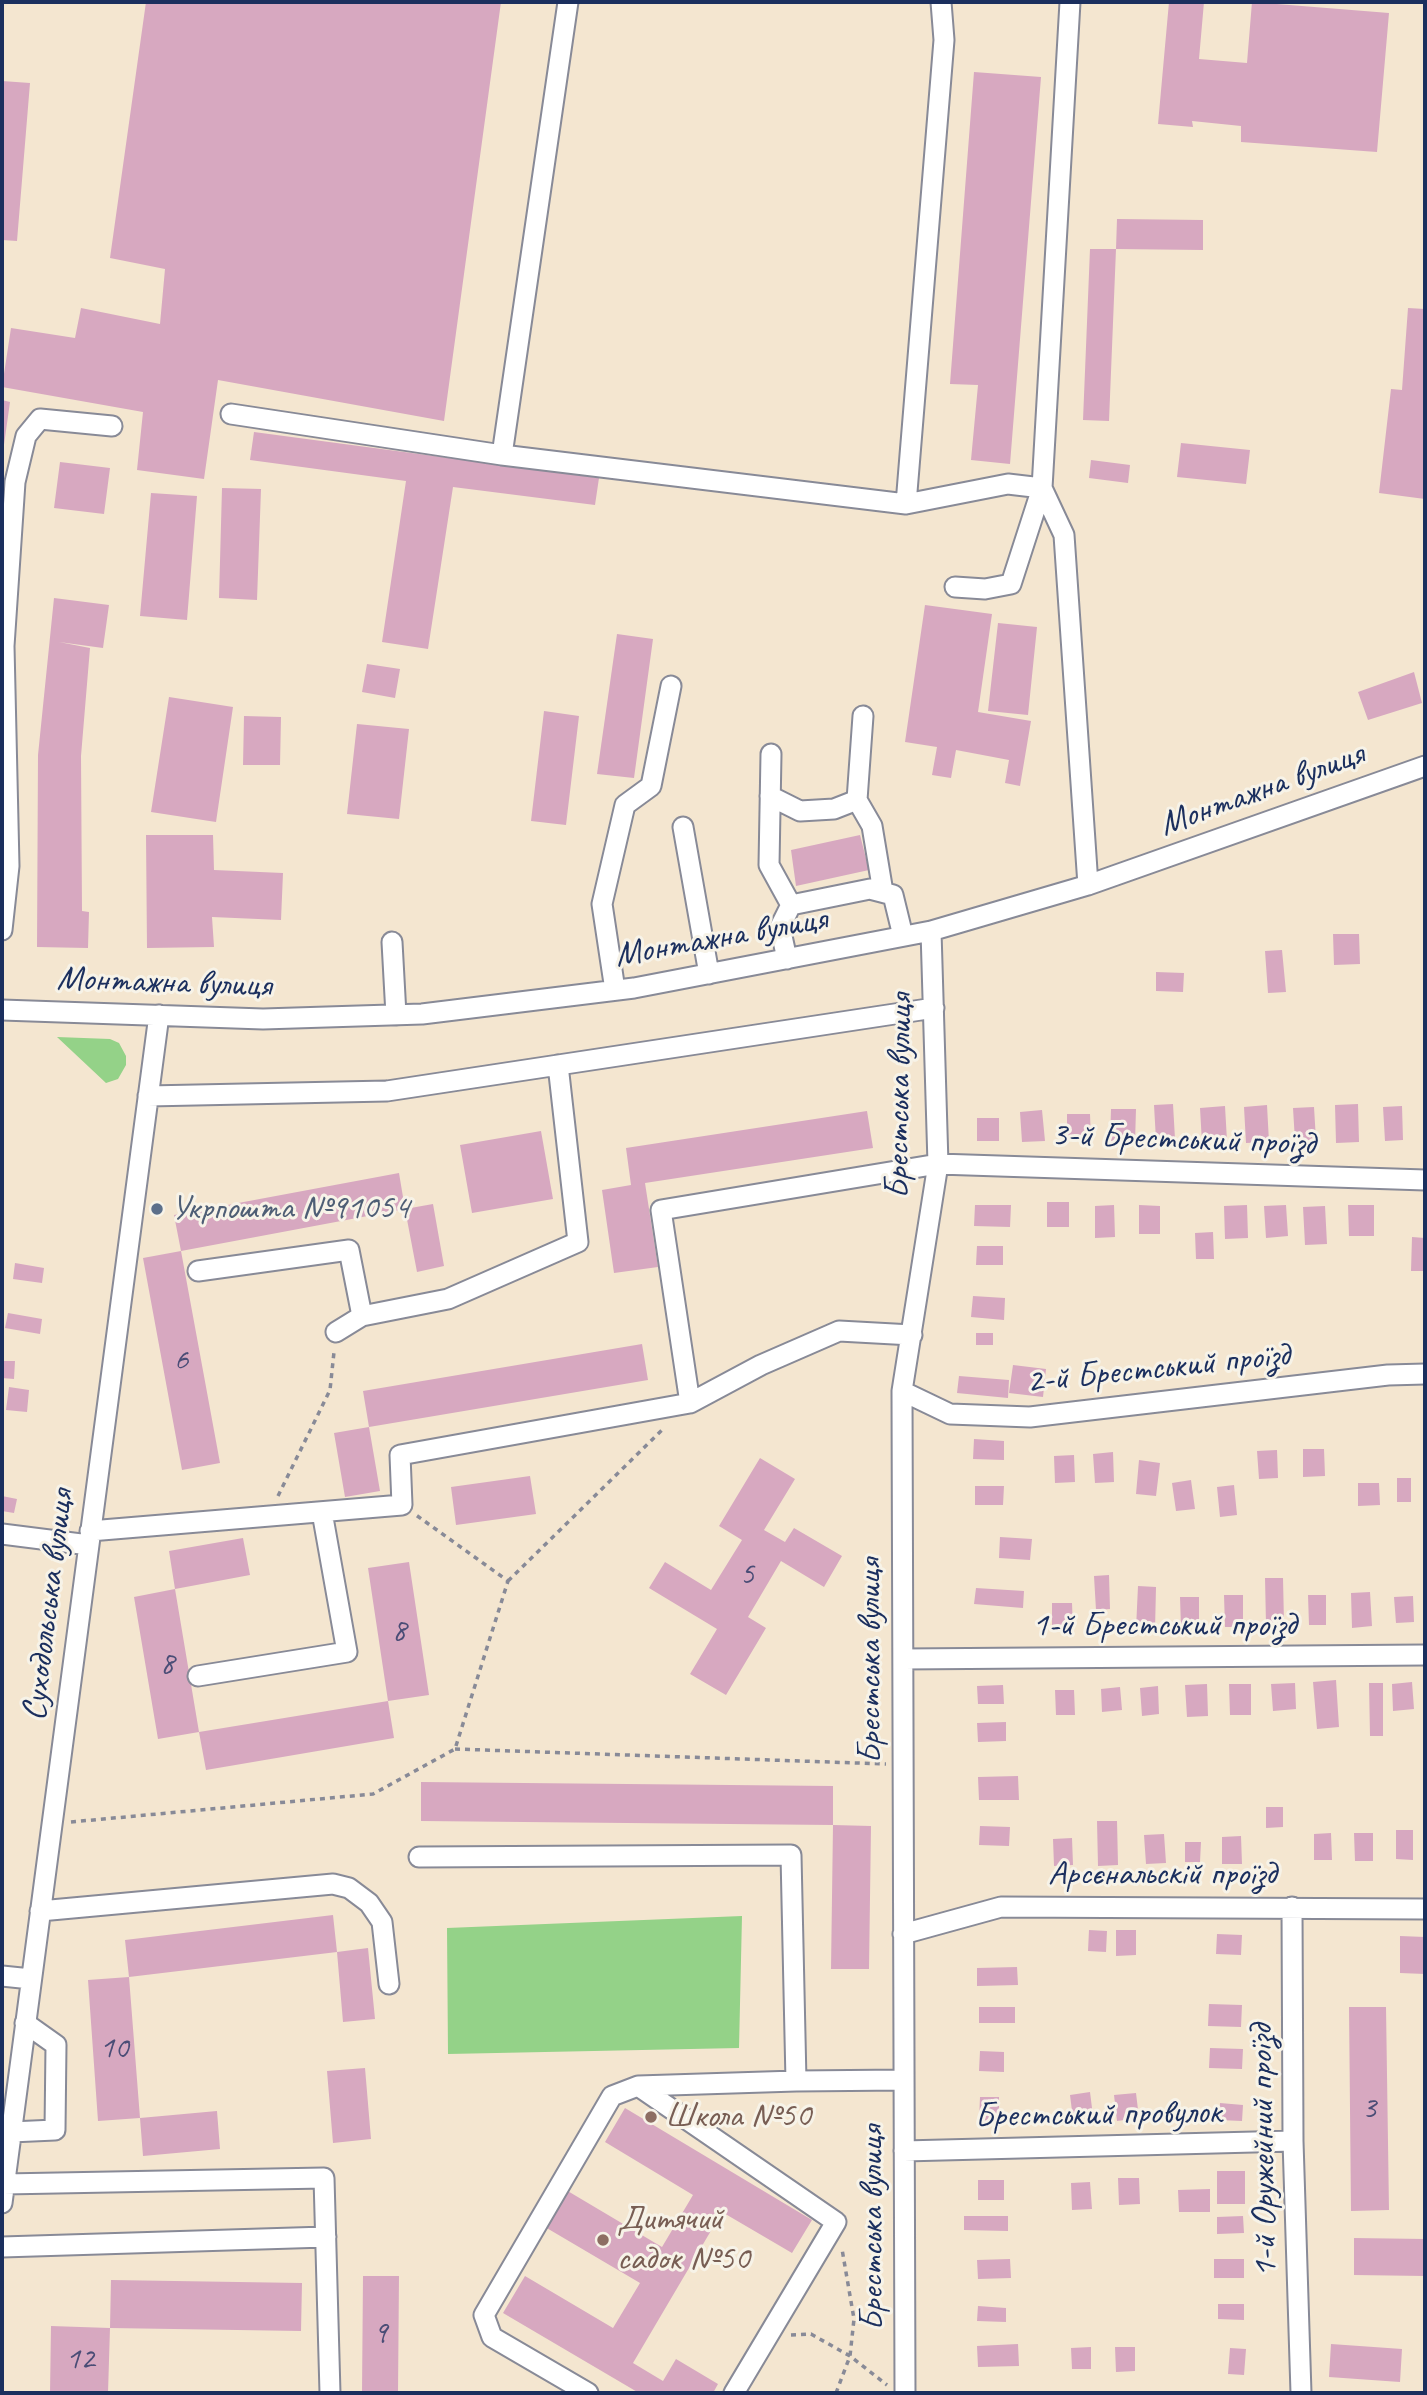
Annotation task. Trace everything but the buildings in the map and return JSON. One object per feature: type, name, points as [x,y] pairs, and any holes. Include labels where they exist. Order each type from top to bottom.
[{"type":"street","points":[[502,455],[569,2]]},
{"type":"street","points":[[906,504],[944,40],[941,2]]},
{"type":"street","points":[[955,587],[985,589],[1011,583],[1042,488],[1070,2]]},
{"type":"street","points":[[231,414],[502,455],[906,504],[1008,484],[1042,488]]},
{"type":"street","points":[[2,930],[9,866],[4,646],[15,482],[26,436],[40,419],[112,426]]},
{"type":"street","points":[[1042,488],[1064,536],[1088,885]]},
{"type":"street","points":[[615,990],[602,904],[625,805],[651,786],[671,686]]},
{"type":"street","points":[[863,716],[857,800],[872,826],[883,892]]},
{"type":"street","points":[[771,754],[769,865],[791,905]]},
{"type":"street","name":"Монтажна вулиця","points":[[2,1010],[263,1019],[396,1014],[615,990],[709,974],[931,931],[1088,885],[1425,766]]},
{"type":"street","points":[[770,796],[800,811],[834,809],[857,800]]},
{"type":"street","points":[[683,827],[709,974]]},
{"type":"street","points":[[791,905],[870,889],[883,892],[893,895],[903,936]]},
{"type":"street","points":[[786,959],[780,927],[791,905]]},
{"type":"street","name":"Брестська вулиця","points":[[896,2390],[904,2151],[902,1391],[938,1164],[931,931]]},
{"type":"street","points":[[392,942],[396,1014]]},
{"type":"street","points":[[148,1096],[387,1091],[934,1008]]},
{"type":"street","name":"Суходольська вулиця","points":[[3,2193],[159,1015]]},
{"type":"street","points":[[336,1332],[362,1316],[449,1300],[578,1242],[558,1065]]},
{"type":"street","name":"3-й Брестський проїзд","points":[[690,1403],[661,1210],[938,1164],[1425,1180]]},
{"type":"street","points":[[198,1270],[349,1250],[362,1316]]},
{"type":"street","points":[[2,1534],[90,1538],[268,1516],[402,1505],[400,1455],[690,1403],[761,1364],[839,1331],[912,1335]]},
{"type":"street","name":"2-й Брестський проїзд","points":[[902,1391],[950,1414],[1030,1417],[1388,1375],[1425,1374]]},
{"type":"street","points":[[198,1676],[347,1652],[322,1512]]},
{"type":"street","name":"1-й Брестський проїзд","points":[[903,1659],[1425,1655]]},
{"type":"street","points":[[419,1857],[791,1855],[796,2081]]},
{"type":"street","points":[[40,1911],[333,1884],[349,1888],[369,1903],[382,1922],[389,1984]]},
{"type":"street","name":"Арсєнальскій проїзд","points":[[903,1934],[1001,1907],[1425,1909]]},
{"type":"street","name":"1-й Оружейний проїзд","points":[[1292,1907],[1293,2141],[1301,2393]]},
{"type":"street","points":[[2,1976],[31,1979]]},
{"type":"street","points":[[11,2132],[55,2130],[56,2045],[25,2023]]},
{"type":"street","points":[[588,2393],[492,2337],[484,2315],[612,2096],[638,2086],[903,2080]]},
{"type":"street","points":[[638,2086],[836,2222],[734,2393]]},
{"type":"street","name":"Брестський провулок","points":[[904,2151],[1293,2141]]},
{"type":"street","points":[[3,2193],[324,2178],[331,2393]]},
{"type":"street","points":[[2,2247],[326,2237]]},
{"type":"path","points":[[268,1516],[330,1390],[336,1332]]},
{"type":"path","points":[[455,1749],[508,1581],[690,1403]]},
{"type":"path","points":[[402,1505],[508,1581]]},
{"type":"path","points":[[52,1824],[373,1794],[455,1749],[886,1764]]},
{"type":"path","points":[[836,2222],[854,2319],[850,2356],[836,2393]]},
{"type":"path","points":[[768,2335],[811,2334],[850,2356],[896,2390]]},
{"type":"green space","points":[[57,1037],[110,1039],[119,1043],[126,1056],[126,1065],[118,1079],[106,1083]]},
{"type":"green space","points":[[742,1916],[739,2048],[448,2054],[447,1928]]},
{"type":"place","name":"Укрпошта №91054","points":[[157,1209]]},
{"type":"place","name":"Школа №50","points":[[651,2117]]},
{"type":"place","name":"Дитячий садок №50","points":[[603,2240]]}]
